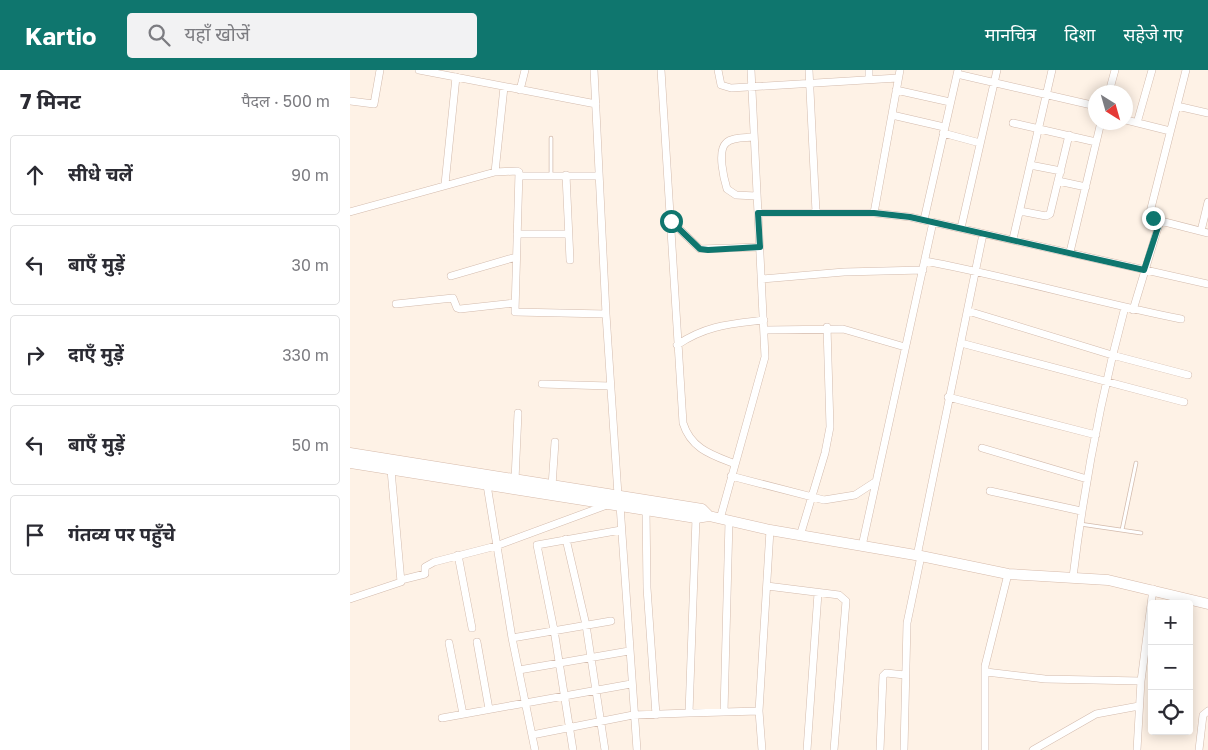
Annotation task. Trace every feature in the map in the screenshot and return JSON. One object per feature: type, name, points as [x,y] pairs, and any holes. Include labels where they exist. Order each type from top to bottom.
[{"type":"street","points":[[350,101],[374,104],[380,70]]},
{"type":"street","points":[[423,70],[596,104]]},
{"type":"street","points":[[520,90],[525,70]]},
{"type":"street","points":[[594,70],[616,501],[621,530],[637,750]]},
{"type":"street","points":[[661,70],[677,345],[686,432],[699,448],[734,464]]},
{"type":"street","points":[[718,70],[718,80],[726,88],[869,78],[898,78]]},
{"type":"street","points":[[724,712],[719,519],[764,367],[766,330],[756,196],[751,70]]},
{"type":"street","points":[[809,70],[816,212]]},
{"type":"street","points":[[869,70],[869,78]]},
{"type":"street","points":[[874,213],[900,70]]},
{"type":"street","points":[[961,228],[997,70]]},
{"type":"street","points":[[1013,239],[1052,70]]},
{"type":"street","points":[[1111,85],[1115,70]]},
{"type":"street","points":[[1137,123],[1152,70]]},
{"type":"street","points":[[1186,70],[1150,212],[1153,218],[1160,221],[1204,232],[1208,202]]},
{"type":"street","points":[[924,220],[957,72],[994,83],[1088,104]]},
{"type":"street","points":[[445,184],[456,77]]},
{"type":"street","points":[[495,172],[504,87]]},
{"type":"street","points":[[896,90],[950,102]]},
{"type":"street","points":[[1177,106],[1208,113]]},
{"type":"street","points":[[892,115],[980,143]]},
{"type":"street","points":[[1013,122],[1096,142]]},
{"type":"street","points":[[1133,122],[1170,131]]},
{"type":"street","points":[[1070,252],[1099,130]]},
{"type":"street","points":[[1020,211],[1048,216],[1069,135]]},
{"type":"street","points":[[753,137],[732,139],[726,143],[722,153],[727,189],[736,194],[756,196]]},
{"type":"street","points":[[1030,165],[1061,171]]},
{"type":"street","points":[[350,212],[445,184],[495,172],[517,171],[519,176],[514,309],[517,313],[606,314]]},
{"type":"street","points":[[566,175],[570,260]]},
{"type":"street","points":[[519,176],[599,176]]},
{"type":"street","points":[[1058,181],[1086,187]]},
{"type":"street","points":[[758,213],[874,213],[924,220],[1208,284]]},
{"type":"street","points":[[671,221],[700,249],[760,247]]},
{"type":"street","points":[[1133,310],[1160,221]]},
{"type":"street","points":[[862,546],[933,222]]},
{"type":"street","points":[[517,234],[568,234]]},
{"type":"street","points":[[904,750],[907,623],[948,397],[984,234]]},
{"type":"street","points":[[451,276],[516,257]]},
{"type":"street","points":[[925,261],[976,270],[1133,310],[1181,319]]},
{"type":"street","points":[[762,279],[844,272],[923,270]]},
{"type":"street","points":[[396,304],[453,298],[457,308],[460,309],[514,303]]},
{"type":"street","points":[[1073,577],[1087,479],[1106,382],[1125,307]]},
{"type":"street","points":[[968,311],[1112,355],[1188,375]]},
{"type":"street","points":[[677,345],[699,331],[709,328],[764,320]]},
{"type":"street","points":[[766,330],[827,327],[843,329],[905,348]]},
{"type":"street","points":[[800,536],[830,427],[827,327]]},
{"type":"street","points":[[961,343],[1184,402]]},
{"type":"street","points":[[542,384],[610,386]]},
{"type":"street","points":[[948,397],[1096,434]]},
{"type":"street","points":[[515,480],[518,412]]},
{"type":"street","points":[[552,486],[555,442]]},
{"type":"street","points":[[982,448],[1087,479]]},
{"type":"street","points":[[350,452],[552,486],[646,509],[696,518],[719,519],[800,536],[919,556],[1008,574],[1042,578],[1073,577],[1108,580],[1153,589],[1208,604]]},
{"type":"street","points":[[350,463],[487,485],[616,501],[702,509],[719,519]]},
{"type":"street","points":[[350,599],[398,585],[401,580],[391,470]]},
{"type":"street","points":[[731,476],[811,498],[840,499],[855,495],[875,482]]},
{"type":"street","points":[[487,485],[512,638],[535,750]]},
{"type":"street","points":[[990,491],[1081,511]]},
{"type":"street","points":[[401,580],[423,575],[427,565],[496,546],[616,501]]},
{"type":"street","points":[[646,509],[647,588],[656,715]]},
{"type":"street","points":[[689,713],[696,518]]},
{"type":"street","points":[[573,750],[554,630],[536,550],[540,544],[621,530]]},
{"type":"street","points":[[762,750],[760,711],[770,530]]},
{"type":"street","points":[[566,539],[586,625],[605,750]]},
{"type":"street","points":[[458,555],[472,628]]},
{"type":"street","points":[[985,750],[985,666],[1008,574]]},
{"type":"street","points":[[767,586],[839,595],[846,601],[834,750]]},
{"type":"street","points":[[1137,750],[1141,681],[1153,589]]},
{"type":"street","points":[[807,750],[818,593]]},
{"type":"street","points":[[512,638],[611,621]]},
{"type":"street","points":[[477,642],[489,709]]},
{"type":"street","points":[[449,643],[463,714]]},
{"type":"street","points":[[519,670],[629,651]]},
{"type":"street","points":[[986,672],[1037,678],[1141,681]]},
{"type":"street","points":[[880,750],[884,676],[886,673],[905,675]]},
{"type":"street","points":[[442,718],[631,684]]},
{"type":"street","points":[[1033,750],[1096,714],[1139,706]]},
{"type":"street","points":[[532,735],[569,726],[633,715],[760,711]]},
{"type":"street","points":[[1199,750],[1202,715],[1208,711]]},
{"type":"lane","points":[[550,138],[552,175]]},
{"type":"lane","points":[[1122,530],[1136,463]]},
{"type":"lane","points":[[1080,524],[1141,533]]},
{"type":"route","points":[[671,221],[700,249],[708,250],[760,247],[758,213],[874,213],[910,217],[1144,270],[1160,221],[1153,218]]}]
